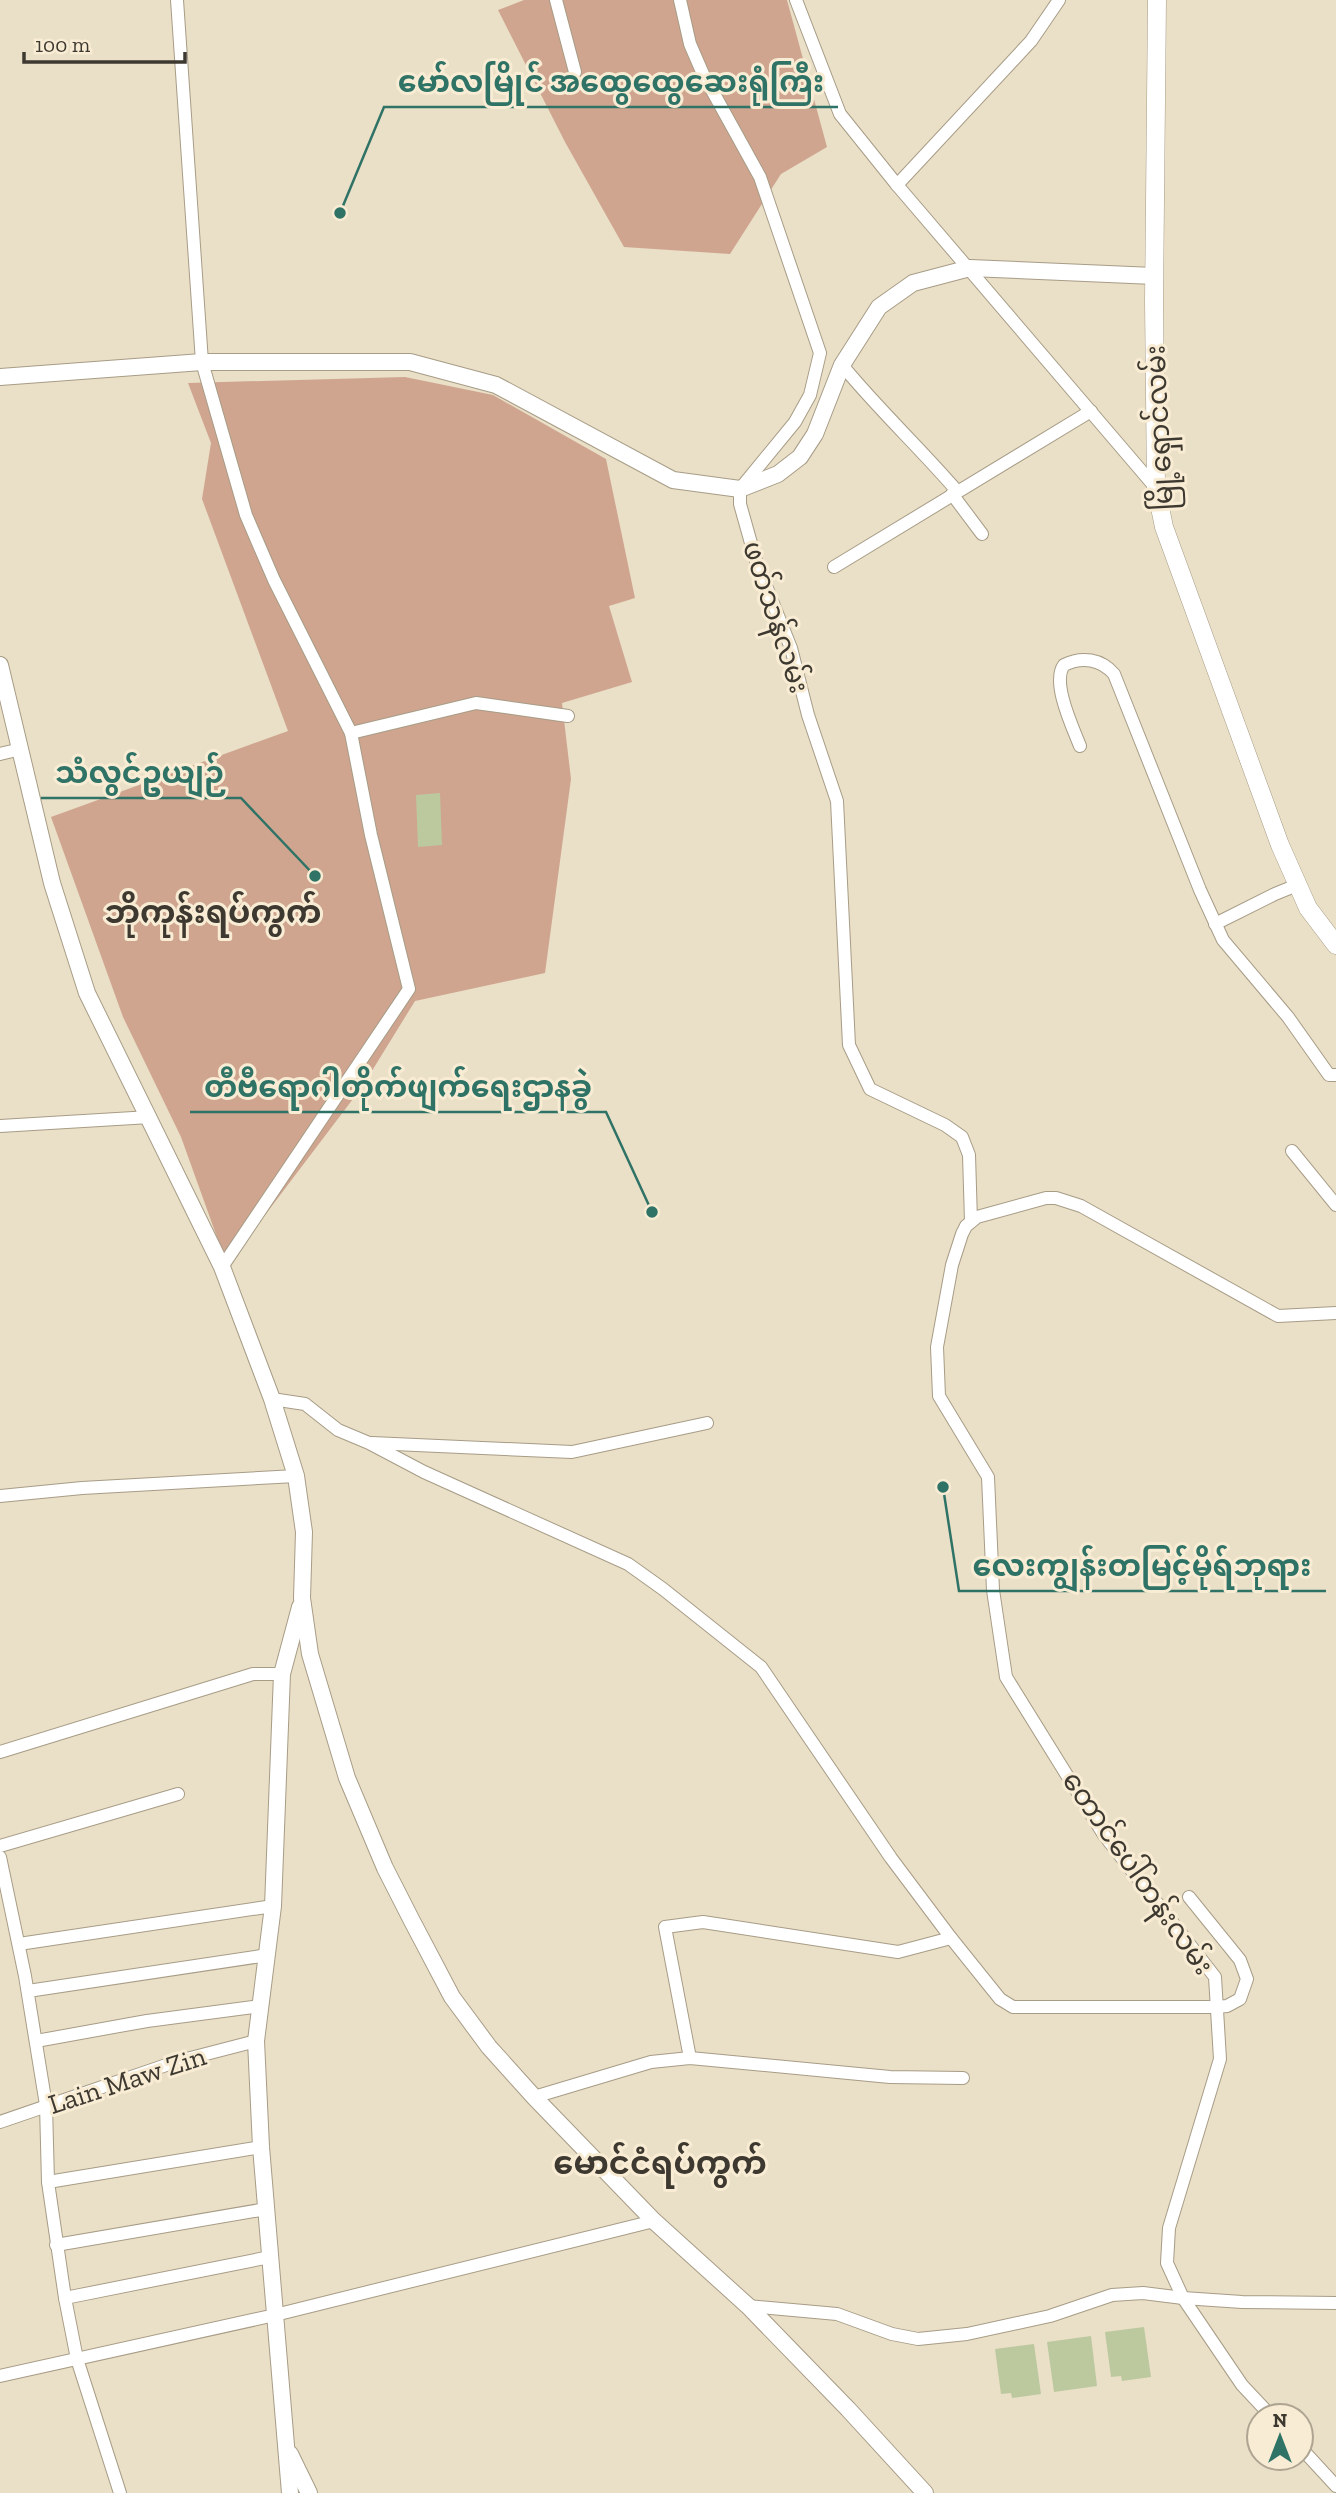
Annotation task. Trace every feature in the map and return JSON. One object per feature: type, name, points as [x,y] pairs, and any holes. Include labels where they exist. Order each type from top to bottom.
[{"type":"highway","name":"မြို့ရှောင်လမ်း","points":[[1157,0],[1154,276],[1156,488],[1164,527],[1280,845],[1308,908],[1336,945]]},
{"type":"main road","points":[[0,377],[202,362],[410,362],[496,386],[673,480],[740,489],[778,474],[800,457],[816,434],[842,365],[879,307],[913,283],[970,268],[1154,276]]},
{"type":"main road","points":[[0,665],[52,883],[88,993],[222,1267],[272,1399],[296,1476],[304,1532],[302,1598],[310,1654],[347,1778],[385,1868],[452,1997],[489,2047],[654,2221],[748,2306],[925,2493]]},
{"type":"main road","points":[[290,2493],[261,2147],[256,2041],[273,1906],[282,1674],[302,1598]]},
{"type":"main road","points":[[287,2448],[309,2493]]},
{"type":"street","points":[[177,0],[202,362],[246,515],[274,580],[351,733],[371,835],[409,989],[222,1267]]},
{"type":"street","points":[[556,0],[575,72]]},
{"type":"street","points":[[680,0],[690,44],[703,74],[760,177],[820,353],[810,395],[795,422],[740,489]]},
{"type":"street","points":[[796,0],[840,114],[897,185],[1156,488]]},
{"type":"street","points":[[897,185],[1031,41],[1059,0]]},
{"type":"street","points":[[842,365],[872,402],[926,456],[982,534]]},
{"type":"street","points":[[834,567],[1091,411]]},
{"type":"street","name":"ဖတ်သန်လမ်း","points":[[740,489],[740,504],[757,561],[791,648],[808,715],[837,801],[849,1045],[870,1089],[945,1125],[962,1137],[969,1155],[971,1221]]},
{"type":"street","points":[[1080,746],[1063,699],[1060,676],[1064,665],[1081,660],[1103,664],[1114,674],[1214,924],[1223,940],[1289,1017],[1329,1075],[1336,1075]]},
{"type":"street","points":[[351,733],[476,703],[568,716]]},
{"type":"street","points":[[0,754],[22,750]]},
{"type":"street","points":[[1214,924],[1297,886]]},
{"type":"street","points":[[0,1126],[150,1117]]},
{"type":"street","points":[[1292,1151],[1336,1205]]},
{"type":"street","points":[[971,1221],[1031,1201],[1056,1198],[1094,1213],[1278,1316],[1336,1313]]},
{"type":"street","name":"တောင်ပေါ်တန်းလမ်း","points":[[971,1221],[962,1234],[952,1265],[937,1347],[939,1396],[988,1477],[993,1590],[1006,1677],[1104,1835],[1215,1977],[1220,2059],[1169,2228],[1167,2263],[1183,2298],[1242,2385],[1258,2402]]},
{"type":"street","points":[[272,1399],[304,1404],[338,1430],[628,1564],[761,1667],[891,1858],[1000,1999],[1013,2007],[1217,2007],[1227,2006],[1240,1999],[1247,1979],[1240,1960],[1189,1897]]},
{"type":"street","points":[[369,1443],[572,1452],[707,1423]]},
{"type":"street","points":[[0,1496],[82,1488],[296,1476]]},
{"type":"street","points":[[0,1752],[253,1674],[282,1674]]},
{"type":"street","points":[[0,1846],[178,1794]]},
{"type":"street","points":[[0,1857],[28,1991],[46,2105],[48,2182],[65,2298],[77,2359],[120,2493]]},
{"type":"street","points":[[19,1944],[273,1906]]},
{"type":"street","points":[[690,2059],[665,1927],[703,1922],[898,1952],[951,1938]]},
{"type":"street","points":[[28,1991],[268,1955]]},
{"type":"street","points":[[36,2041],[147,2021],[261,2006]]},
{"type":"street","name":"Lain Maw Zin","points":[[0,2122],[175,2062],[256,2041]]},
{"type":"street","points":[[534,2097],[652,2062],[690,2059],[890,2077],[963,2078]]},
{"type":"street","points":[[48,2182],[261,2147]]},
{"type":"street","points":[[56,2245],[266,2209]]},
{"type":"street","points":[[0,2376],[275,2315],[654,2221]]},
{"type":"street","points":[[65,2298],[270,2257]]},
{"type":"street","points":[[748,2306],[837,2314],[892,2334],[918,2339],[967,2334],[1050,2316],[1112,2295],[1143,2293],[1242,2302],[1336,2303]]},
{"type":"street","points":[[1315,2463],[1336,2486]]},
{"type":"shaded area","points":[[524,0],[787,0],[827,147],[781,174],[730,254],[624,247],[565,142],[498,10]]},
{"type":"shaded area","points":[[405,377],[493,395],[606,459],[635,598],[609,606],[632,682],[562,703],[571,779],[545,973],[415,1001],[362,1087],[227,1265],[181,1137],[123,1017],[51,817],[288,731],[202,499],[211,443],[188,383]]},
{"type":"shaded area","points":[[440,793],[442,845],[418,847],[416,795]]},
{"type":"shaded area","points":[[1144,2327],[1151,2377],[1122,2381],[1121,2376],[1111,2377],[1105,2332]]},
{"type":"shaded area","points":[[1091,2336],[1097,2386],[1054,2392],[1047,2342]]},
{"type":"shaded area","points":[[1034,2344],[1041,2394],[1012,2398],[1011,2393],[1001,2394],[995,2349]]},
{"type":"place","name":"မော်လမြိုင် အထွေထွေဆေးရုံကြီး","points":[[340,213]]},
{"type":"place","name":"သံလွင်ဥယျဉ်","points":[[315,876]]},
{"type":"place","name":"တီဗီရောဂါတိုက်ဖျက်ရေးဌာနခွဲ","points":[[652,1212]]},
{"type":"place","name":"လေးကျွန်းတမြင့်မိုရ်ဘုရား","points":[[943,1487]]},
{"type":"district","name":"ဘိုကုန်းရပ်ကွက်","points":[[213,912]]},
{"type":"district","name":"မောင်ငံရပ်ကွက်","points":[[660,2163]]}]
